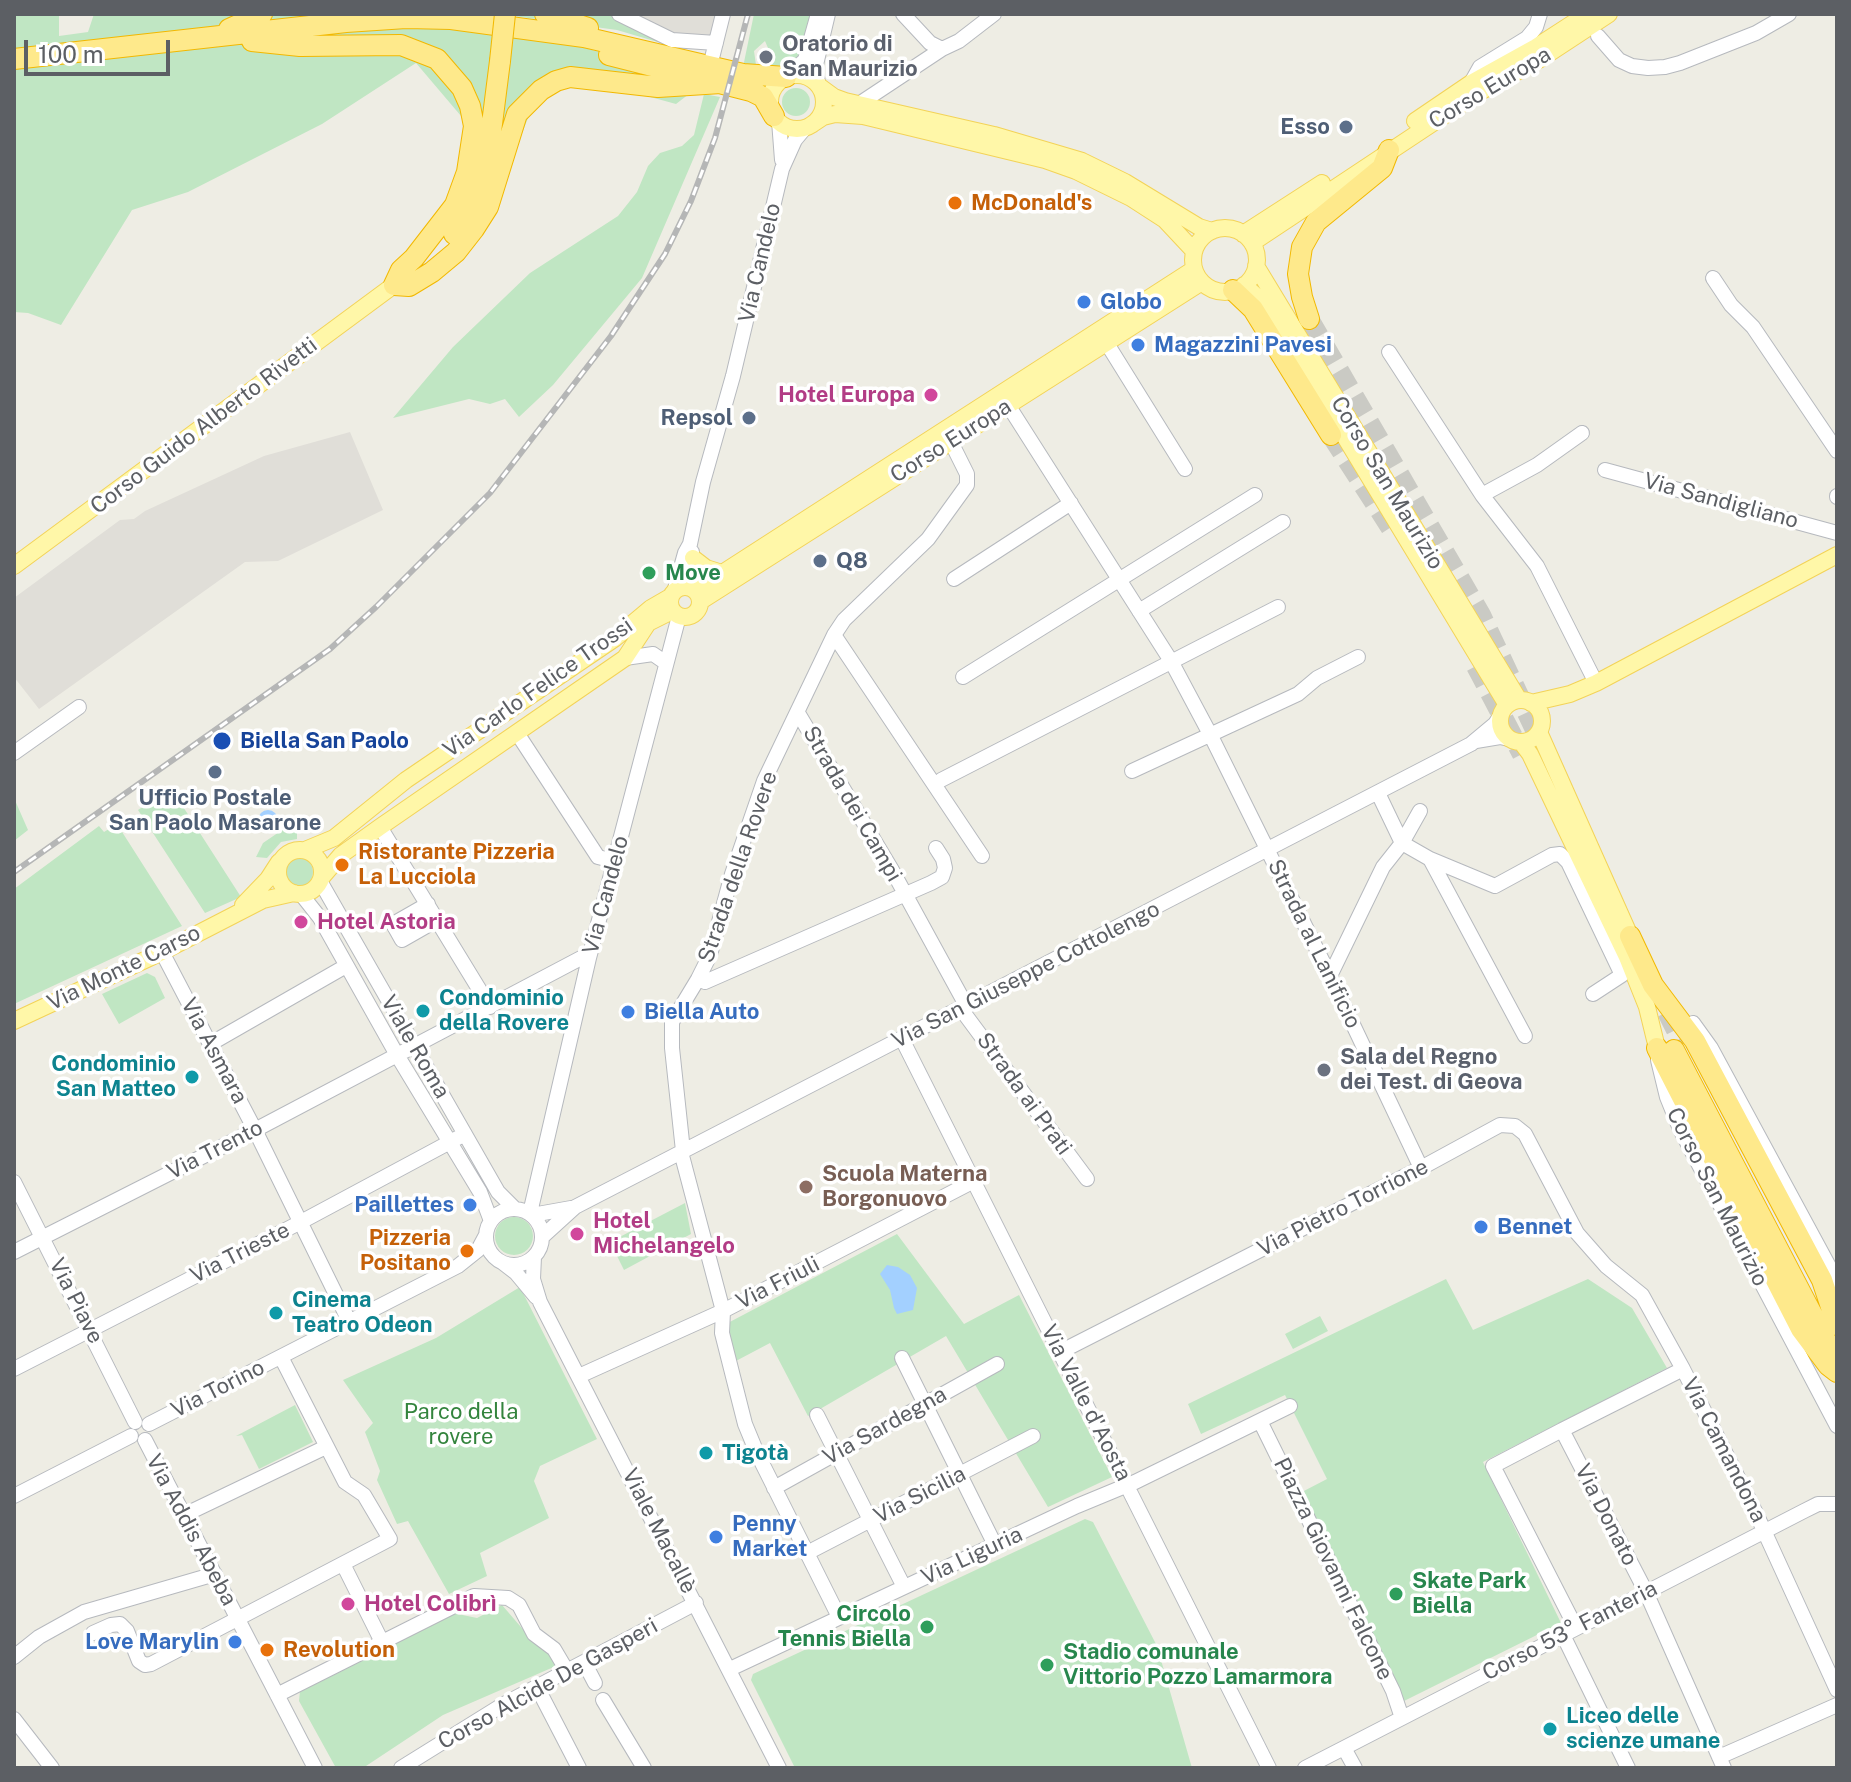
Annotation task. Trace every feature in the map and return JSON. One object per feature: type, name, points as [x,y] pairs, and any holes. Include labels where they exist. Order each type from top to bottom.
[{"type":"highway","points":[[212,37],[262,14]]},
{"type":"highway","points":[[545,14],[716,75],[763,97],[777,118]]},
{"type":"highway","points":[[14,59],[406,18],[512,20],[648,50]]},
{"type":"highway","points":[[394,285],[433,259],[468,213],[480,189],[487,163],[500,61],[512,20]]},
{"type":"highway","points":[[512,20],[581,48],[716,75]]},
{"type":"highway","points":[[212,37],[300,46],[401,45],[437,59],[462,88],[474,126],[467,172],[455,205],[401,270],[394,285]]},
{"type":"highway","points":[[394,285],[409,286],[456,252],[488,207],[517,114],[541,90],[556,81],[570,77],[658,87],[716,75],[786,77]]},
{"type":"highway","points":[[1309,319],[1298,274],[1302,247],[1316,222],[1382,168],[1389,150]]},
{"type":"highway","points":[[1239,287],[1331,435]]},
{"type":"highway","points":[[1630,936],[1653,985],[1695,1041],[1800,1238],[1822,1280],[1837,1328]]},
{"type":"highway","points":[[1671,1047],[1837,1328]]},
{"type":"highway","points":[[1671,1047],[1837,1362]]},
{"type":"highway","points":[[1671,1047],[1801,1329],[1828,1365],[1837,1372]]},
{"type":"main road","name":"Corso Europa","points":[[1247,238],[1471,83],[1587,14]]},
{"type":"main road","name":"Corso Europa","points":[[1247,238],[1609,14]]},
{"type":"main road","points":[[1194,251],[1212,231],[1222,228],[1247,238],[1256,266],[1239,287],[1217,290],[1198,275],[1194,251],[1165,220],[1131,198],[1076,171],[1045,160],[863,116],[835,114],[808,126],[791,128],[777,118],[771,97],[776,85],[786,77],[804,76],[834,97],[994,135],[1082,161],[1125,182],[1199,227],[1212,231]]},
{"type":"main road","points":[[808,126],[817,120],[824,107],[819,86]]},
{"type":"main road","name":"Corso San Maurizio","points":[[1256,266],[1514,706]]},
{"type":"main road","name":"Corso Europa","points":[[684,599],[951,442],[1106,342],[1198,275]]},
{"type":"main road","name":"Corso Europa","points":[[684,599],[1198,275]]},
{"type":"main road","name":"Corso Guido Alberto Rivetti","points":[[14,566],[394,285]]},
{"type":"main road","name":"Corso San Maurizio","points":[[1239,287],[1264,303],[1514,706]]},
{"type":"main road","points":[[692,551],[706,568],[722,573]]},
{"type":"main road","points":[[1570,694],[1550,711],[1531,739],[1515,741],[1501,729],[1514,706],[1570,694],[1596,683],[1837,555]]},
{"type":"main road","name":"Via Carlo Felice Trossi","points":[[321,879],[341,855],[625,658],[648,623],[684,599]]},
{"type":"main road","name":"Via Carlo Felice Trossi","points":[[305,850],[334,838],[406,780],[614,639],[651,608],[684,599]]},
{"type":"main road","points":[[1514,706],[1539,711],[1540,727],[1630,936]]},
{"type":"main road","name":"Corso San Maurizio","points":[[1515,741],[1530,754],[1627,957],[1647,1007],[1671,1047]]},
{"type":"main road","points":[[305,850],[319,860],[321,879],[312,890],[297,894],[283,886],[278,867],[291,851],[305,850]]},
{"type":"main road","name":"Via Monte Carso","points":[[233,914],[256,893],[281,860]]},
{"type":"main road","name":"Via Monte Carso","points":[[14,1021],[162,952],[263,900],[297,894]]},
{"type":"street","points":[[619,14],[672,40],[716,43]]},
{"type":"street","points":[[716,75],[716,43],[723,14]]},
{"type":"street","points":[[786,77],[805,60],[818,14]]},
{"type":"street","points":[[819,86],[815,69],[828,14]]},
{"type":"street","points":[[903,14],[930,43],[942,49]]},
{"type":"street","points":[[859,104],[959,41],[994,14]]},
{"type":"street","points":[[1471,83],[1480,67],[1527,38],[1536,27],[1540,14]]},
{"type":"street","points":[[1598,36],[1619,60],[1632,66],[1665,67],[1756,33],[1789,14]]},
{"type":"street","name":"Via Candelo","points":[[777,118],[782,140],[782,169]]},
{"type":"street","name":"Via Candelo","points":[[524,1211],[537,1174],[589,958],[684,599],[685,553],[692,551],[703,482],[733,376],[782,169],[795,140],[808,126]]},
{"type":"street","points":[[1713,278],[1731,305],[1753,327],[1837,451]]},
{"type":"street","points":[[1106,342],[1185,469]]},
{"type":"street","points":[[1389,352],[1482,495],[1537,566],[1596,683]]},
{"type":"street","name":"Strada al Lanificio","points":[[1008,405],[1171,661],[1269,850],[1421,1168]]},
{"type":"street","points":[[1482,495],[1537,465],[1582,433]]},
{"type":"street","name":"Strada della Rovere","points":[[839,1617],[767,1473],[745,1424],[732,1379],[722,1333],[723,1311],[682,1152],[672,1022],[710,955],[732,874],[764,781],[834,635],[844,620],[928,539],[967,485],[967,474],[951,442]]},
{"type":"street","name":"Via Sandigliano","points":[[1605,470],[1837,533]]},
{"type":"street","points":[[963,677],[1255,495]]},
{"type":"street","points":[[954,579],[1071,503]]},
{"type":"street","points":[[1139,611],[1283,522]]},
{"type":"street","points":[[941,780],[1278,607]]},
{"type":"street","points":[[834,635],[982,856]]},
{"type":"street","name":"Via Carlo Felice Trossi","points":[[625,658],[653,654],[666,663]]},
{"type":"street","points":[[1132,771],[1298,694],[1317,678],[1358,657]]},
{"type":"street","name":"Via San Giuseppe Cottolengo","points":[[1476,742],[1514,706]]},
{"type":"street","points":[[14,753],[79,707]]},
{"type":"street","name":"Strada dei Campi","points":[[798,713],[905,896],[964,1008]]},
{"type":"street","points":[[517,733],[598,857],[614,861]]},
{"type":"street","name":"Via San Giuseppe Cottolengo","points":[[542,1237],[575,1207],[1476,742],[1500,737],[1515,741]]},
{"type":"street","points":[[1378,793],[1402,843],[1430,859],[1495,886],[1552,855],[1560,854],[1568,862],[1622,975],[1593,994]]},
{"type":"street","points":[[1330,976],[1383,867],[1402,843],[1420,811]]},
{"type":"street","points":[[380,827],[490,1007]]},
{"type":"street","name":"Strada dei Campi","points":[[698,979],[705,982],[942,877],[945,868],[936,848]]},
{"type":"street","points":[[1430,859],[1525,1036]]},
{"type":"street","name":"Viale Roma","points":[[321,879],[498,1192],[524,1211]]},
{"type":"street","name":"Viale Roma","points":[[297,894],[320,918],[397,1055],[480,1192],[488,1228]]},
{"type":"street","points":[[428,904],[393,924],[402,940],[437,920]]},
{"type":"street","points":[[1630,936],[1642,949],[1664,993],[1711,1048],[1836,1277]]},
{"type":"street","name":"Via Asmara","points":[[162,952],[255,1130],[350,1323]]},
{"type":"street","name":"Via Trento","points":[[14,1252],[255,1130],[581,958],[589,958]]},
{"type":"street","points":[[210,1044],[346,966]]},
{"type":"street","name":"Strada ai Prati","points":[[964,1008],[1087,1179]]},
{"type":"street","name":"Via Valle d'Aosta","points":[[902,1039],[1269,1768]]},
{"type":"street","name":"Corso San Maurizio","points":[[1671,1047],[1660,1074],[1680,1129],[1837,1426]]},
{"type":"street","name":"Via Pietro Torrione","points":[[1060,1352],[1500,1125],[1515,1126],[1525,1134],[1577,1233]]},
{"type":"street","name":"Via Trieste","points":[[14,1369],[465,1134]]},
{"type":"street","name":"Via Friuli","points":[[579,1376],[723,1311],[974,1181]]},
{"type":"street","name":"Via Piave","points":[[14,1182],[140,1431]]},
{"type":"street","name":"Via San Giuseppe Cottolengo","points":[[524,1211],[575,1207]]},
{"type":"street","points":[[524,1211],[538,1222],[542,1237],[534,1257],[519,1264],[500,1260],[490,1252],[488,1228],[497,1214],[524,1211]]},
{"type":"street","name":"Via Torino","points":[[14,1496],[458,1266],[478,1250],[488,1228]]},
{"type":"street","name":"Via Camandona","points":[[1577,1233],[1606,1266],[1642,1295],[1683,1369],[1764,1531],[1837,1690]]},
{"type":"street","name":"Viale Macallè","points":[[534,1257],[533,1279],[540,1302],[779,1765]]},
{"type":"street","name":"Via Torino","points":[[458,1266],[500,1260]]},
{"type":"street","name":"Viale Macallè","points":[[500,1260],[516,1273],[540,1302]]},
{"type":"street","points":[[238,1619],[390,1539],[364,1495],[345,1482],[281,1357]]},
{"type":"street","points":[[902,1358],[995,1545]]},
{"type":"street","name":"Via Sardegna","points":[[774,1488],[997,1364]]},
{"type":"street","points":[[1628,1768],[1583,1675],[1569,1632],[1493,1466],[1683,1369]]},
{"type":"street","points":[[1127,1485],[1290,1406]]},
{"type":"street","points":[[817,1415],[904,1587]]},
{"type":"street","name":"Piazza Giovanni Falcone","points":[[1260,1421],[1393,1691],[1402,1718]]},
{"type":"street","name":"Via Donato","points":[[1562,1430],[1646,1592],[1722,1762]]},
{"type":"street","name":"Via Addis Abeba","points":[[140,1431],[315,1768]]},
{"type":"street","name":"Via Sicilia","points":[[807,1553],[1033,1436]]},
{"type":"street","points":[[184,1515],[326,1447]]},
{"type":"street","name":"Via Liguria","points":[[730,1669],[1127,1485]]},
{"type":"street","name":"Corso 53° Fanteria","points":[[1305,1768],[1818,1504],[1837,1504]]},
{"type":"street","points":[[343,1564],[382,1642]]},
{"type":"street","points":[[15,1653],[84,1612],[215,1574]]},
{"type":"street","points":[[277,1695],[474,1596],[508,1598],[519,1605],[534,1634],[554,1649],[567,1671]]},
{"type":"street","name":"Corso Alcide De Gasperi","points":[[401,1768],[504,1704],[696,1603]]},
{"type":"street","name":"Via Addis Abeba","points":[[93,1633],[120,1624],[127,1631],[139,1661],[145,1665],[238,1619]]},
{"type":"street","points":[[584,1662],[595,1683]]},
{"type":"street","points":[[537,1687],[579,1768]]},
{"type":"street","points":[[603,1700],[644,1768]]},
{"type":"street","points":[[1722,1762],[1837,1705]]},
{"type":"street","points":[[14,1719],[52,1768]]},
{"type":"street","points":[[1344,1748],[1355,1768]]},
{"type":"shaded area","points":[[636,14],[723,14],[718,34],[678,48],[644,26]]},
{"type":"shaded area","points":[[350,432],[383,510],[278,561],[245,562],[39,709],[14,677],[14,598],[120,520],[134,519],[145,511],[264,456]]},
{"type":"green space","points":[[14,14],[59,14],[59,36],[88,32],[94,14],[327,14],[233,24],[270,31],[489,23],[707,80],[676,104],[588,80],[545,96],[530,113],[503,181],[461,116],[416,63],[322,124],[188,192],[132,210],[61,325],[28,313],[14,312]]},
{"type":"green space","points":[[499,14],[636,14],[644,26],[635,28],[678,48],[617,30]]},
{"type":"green space","points":[[754,14],[810,16],[799,56],[793,64],[774,73],[743,67]],"holes":[[[765,41],[774,62],[766,67],[756,65],[754,51]]]},
{"type":"green space","points":[[796,88],[806,92],[810,102],[806,112],[796,116],[786,112],[782,102],[786,92]]},
{"type":"green space","points":[[704,94],[720,97],[642,278],[553,385],[519,417],[505,399],[490,404],[469,399],[393,418],[453,347],[530,273],[618,216],[637,192],[648,166],[660,153],[682,146],[694,135]]},
{"type":"green space","points":[[171,788],[241,897],[205,913],[138,810]]},
{"type":"green space","points":[[14,798],[28,830],[14,841]]},
{"type":"green space","points":[[117,824],[182,926],[14,1004],[14,889],[99,826],[104,832]]},
{"type":"green space","points":[[285,828],[297,829],[297,839],[281,842],[267,858],[256,857],[263,843]]},
{"type":"green space","points":[[298,857],[309,861],[313,872],[309,883],[298,887],[287,883],[283,872],[287,861]]},
{"type":"green space","points":[[147,973],[155,977],[165,998],[119,1024],[102,994]]},
{"type":"green space","points":[[685,1203],[691,1234],[624,1270],[610,1242]]},
{"type":"green space","points":[[514,1217],[528,1222],[533,1236],[528,1250],[514,1255],[500,1250],[495,1236],[500,1222]]},
{"type":"green space","points":[[897,1234],[964,1324],[1019,1295],[1112,1477],[1048,1507],[946,1336],[808,1416],[770,1343],[734,1362],[724,1325]]},
{"type":"green space","points":[[1446,1279],[1473,1330],[1588,1279],[1632,1308],[1667,1368],[1483,1462],[1561,1623],[1402,1702],[1300,1493],[1327,1479],[1285,1395],[1201,1434],[1188,1404]]},
{"type":"green space","name":"Parco della rovere","points":[[520,1287],[597,1439],[540,1466],[534,1481],[549,1518],[480,1553],[487,1576],[449,1594],[408,1521],[397,1524],[377,1480],[380,1471],[365,1432],[373,1423],[343,1380],[436,1338]]},
{"type":"green space","points":[[1320,1316],[1328,1331],[1293,1349],[1285,1334]]},
{"type":"green space","points":[[295,1405],[313,1442],[259,1469],[242,1435],[236,1436]]},
{"type":"green space","name":"Stadio comunale Vittorio Pozzo Lamarmora","points":[[1085,1519],[1093,1522],[1157,1646],[1192,1768],[795,1768],[751,1680],[753,1674]]},
{"type":"green space","points":[[502,1605],[533,1641],[549,1653],[556,1666],[443,1715],[363,1768],[336,1768],[299,1701],[300,1691],[453,1613],[477,1618]]},
{"type":"water","points":[[268,810],[275,813],[278,820],[275,827],[268,830],[261,827],[258,820],[261,813]]},
{"type":"water","points":[[887,1265],[898,1267],[910,1275],[917,1288],[913,1310],[897,1314],[890,1290],[880,1274]]},
{"type":"tunnel","points":[[1309,319],[1481,615],[1545,751]]},
{"type":"tunnel","points":[[1331,435],[1394,533]]},
{"type":"tunnel","points":[[1476,666],[1522,754]]},
{"type":"tunnel","points":[[1667,1012],[1683,1044]]},
{"type":"railway","points":[[14,872],[330,649],[490,493],[611,336],[665,254],[691,201],[715,138],[748,14]]},
{"type":"place","name":"Oratorio di San Maurizio","points":[[766,57]]},
{"type":"place","name":"Esso","points":[[1346,127]]},
{"type":"place","name":"McDonald's","points":[[955,203]]},
{"type":"place","name":"Globo","points":[[1084,302]]},
{"type":"place","name":"Magazzini Pavesi","points":[[1138,345]]},
{"type":"place","name":"Hotel Europa","points":[[931,395]]},
{"type":"place","name":"Repsol","points":[[749,418]]},
{"type":"place","name":"Q8","points":[[820,561]]},
{"type":"place","name":"Move","points":[[649,573]]},
{"type":"place","name":"Biella San Paolo","points":[[222,741]]},
{"type":"place","name":"Ufficio Postale San Paolo Masarone","points":[[215,772]]},
{"type":"place","name":"Ristorante Pizzeria La Lucciola","points":[[342,865]]},
{"type":"place","name":"Hotel Astoria","points":[[301,922]]},
{"type":"place","name":"Condominio della Rovere","points":[[423,1011]]},
{"type":"place","name":"Biella Auto","points":[[628,1012]]},
{"type":"place","name":"Sala del Regno dei Test. di Geova","points":[[1324,1070]]},
{"type":"place","name":"Condominio San Matteo","points":[[192,1077]]},
{"type":"place","name":"Scuola Materna Borgonuovo","points":[[806,1187]]},
{"type":"place","name":"Paillettes","points":[[470,1205]]},
{"type":"place","name":"Bennet","points":[[1481,1227]]},
{"type":"place","name":"Hotel Michelangelo","points":[[577,1234]]},
{"type":"place","name":"Pizzeria Positano","points":[[467,1251]]},
{"type":"place","name":"Cinema Teatro Odeon","points":[[276,1313]]},
{"type":"place","name":"Tigotà","points":[[706,1453]]},
{"type":"place","name":"Penny Market","points":[[716,1537]]},
{"type":"place","name":"Skate Park Biella","points":[[1396,1594]]},
{"type":"place","name":"Hotel Colibrì","points":[[348,1604]]},
{"type":"place","name":"Circolo Tennis Biella","points":[[927,1627]]},
{"type":"place","name":"Love Marylin","points":[[235,1642]]},
{"type":"place","name":"Revolution","points":[[267,1650]]},
{"type":"place","name":"Stadio comunale Vittorio Pozzo Lamarmora","points":[[1047,1665]]},
{"type":"place","name":"Liceo delle scienze umane","points":[[1550,1729]]}]
